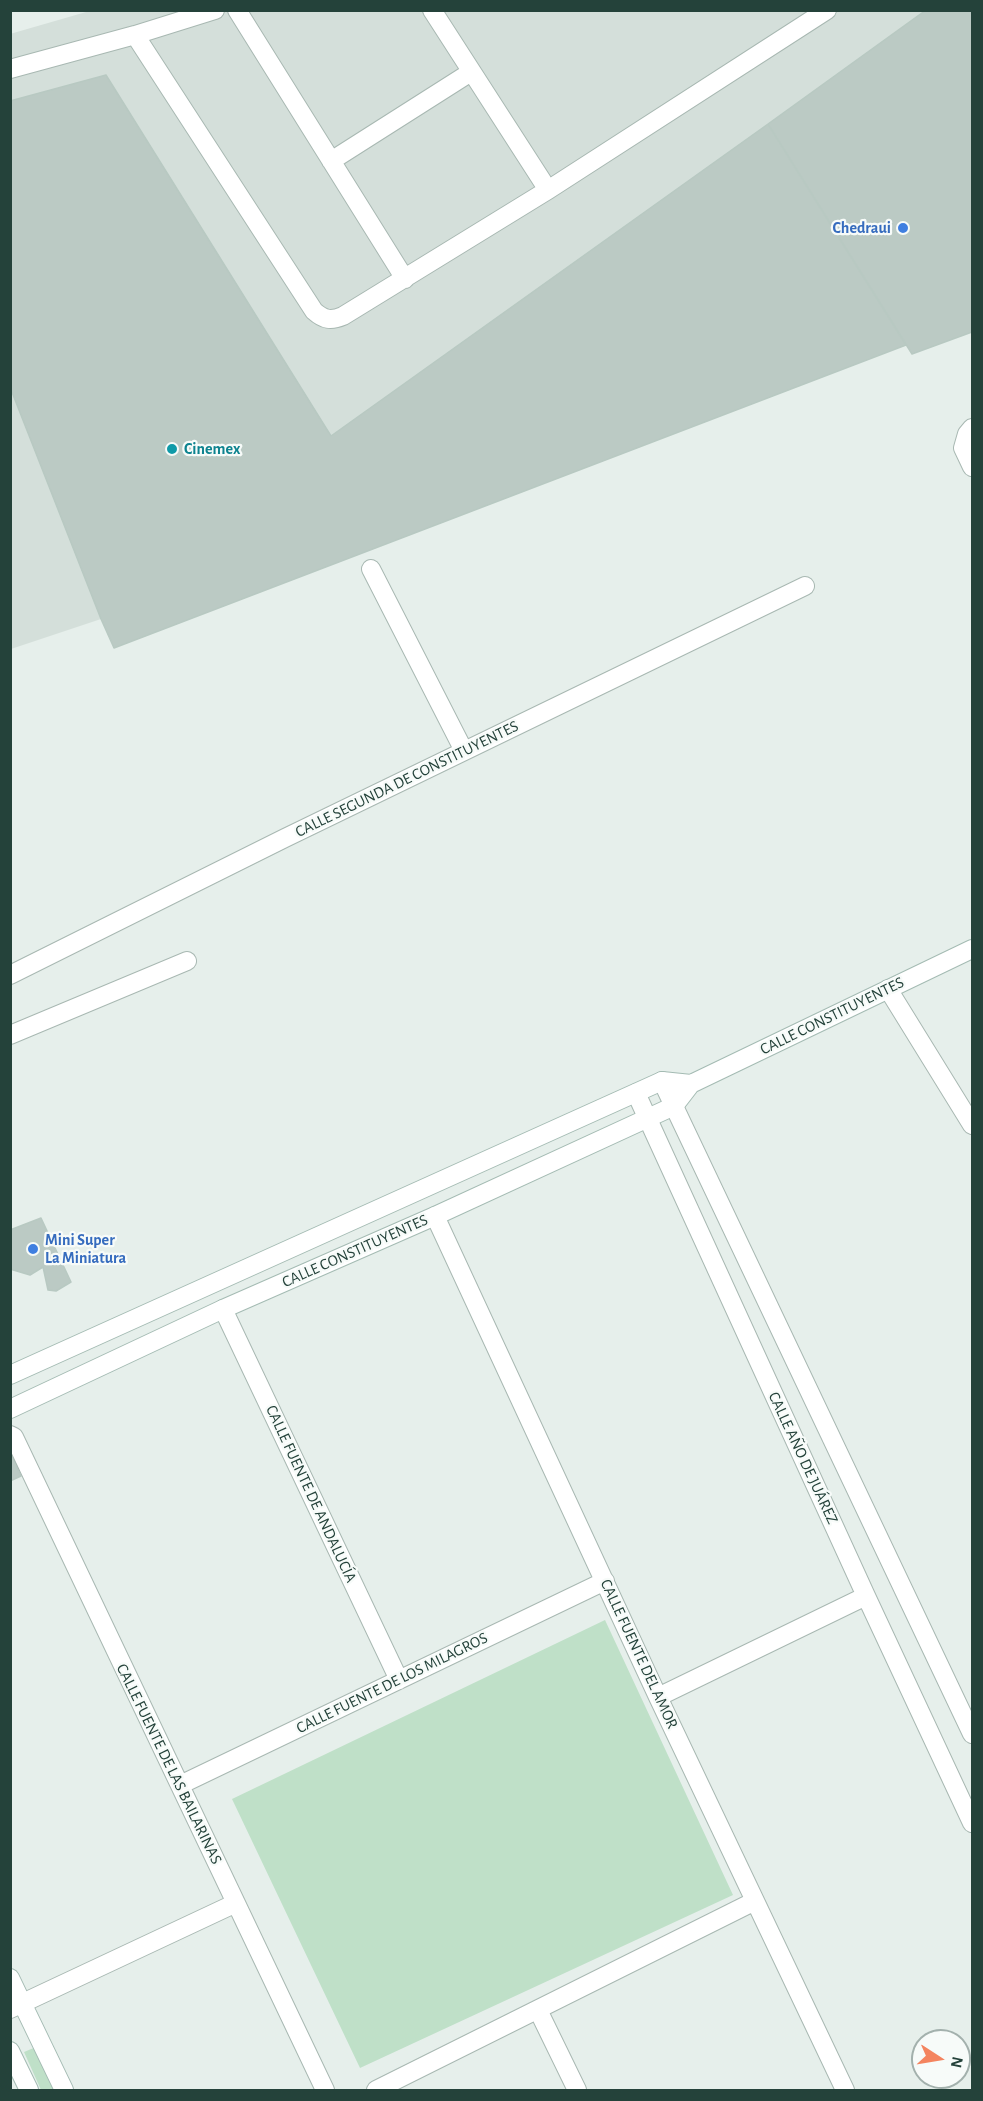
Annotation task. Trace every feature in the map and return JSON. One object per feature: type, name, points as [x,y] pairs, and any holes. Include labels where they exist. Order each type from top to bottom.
[{"type":"street","points":[[10,69],[135,35],[215,10]]},
{"type":"street","points":[[237,10],[405,279]]},
{"type":"street","points":[[432,10],[548,190]]},
{"type":"street","points":[[135,35],[314,311],[323,319],[333,320],[344,316],[548,190],[828,10]]},
{"type":"street","points":[[331,161],[471,72]]},
{"type":"street","points":[[968,434],[965,455],[972,467]]},
{"type":"street","points":[[371,569],[464,751]]},
{"type":"street","name":"CALLE SEGUNDA DE CONSTITUYENTES","points":[[10,975],[285,838],[806,586]]},
{"type":"street","name":"CALLE CONSTITUYENTES","points":[[13,1402],[435,1216],[647,1119],[674,1106],[691,1084],[972,949]]},
{"type":"street","points":[[10,1035],[186,961]]},
{"type":"street","points":[[888,989],[972,1125]]},
{"type":"street","points":[[662,1081],[691,1084]]},
{"type":"street","points":[[662,1081],[972,1734]]},
{"type":"street","name":"CALLE CONSTITUYENTES","points":[[10,1375],[662,1081]]},
{"type":"street","name":"CALLE AÑO DE JUÁREZ","points":[[636,1093],[972,1823]]},
{"type":"street","name":"CALLE FUENTE DEL AMOR","points":[[435,1216],[845,2091]]},
{"type":"street","name":"CALLE FUENTE DE ANDALUCÍA","points":[[223,1309],[399,1680]]},
{"type":"street","name":"CALLE FUENTE DE LAS BAILARINAS","points":[[13,1402],[12,1436],[326,2091]]},
{"type":"street","name":"CALLE FUENTE DE LOS MILAGROS","points":[[180,1785],[605,1581]]},
{"type":"street","points":[[658,1696],[866,1596]]},
{"type":"street","points":[[376,2091],[755,1901]]},
{"type":"street","points":[[16,2006],[236,1902]]},
{"type":"street","points":[[10,1978],[16,2006],[64,2091]]},
{"type":"street","points":[[538,2010],[577,2091]]},
{"type":"street","points":[[10,2051],[29,2091]]},
{"type":"shaded area","points":[[93,10],[972,11],[972,301],[101,619],[11,649],[10,34]]},
{"type":"green space","points":[[605,1620],[733,1895],[360,2068],[232,1799]]},
{"type":"green space","points":[[36,2047],[57,2090],[41,2090],[24,2052]]},
{"type":"building","name":"Chedraui","points":[[926,10],[972,10],[972,332],[912,354],[768,124]]},
{"type":"building","points":[[106,75],[331,436],[768,124],[906,345],[114,648],[10,387],[10,101]]},
{"type":"building","name":"Mini Super La Miniatura","points":[[41,1218],[71,1282],[56,1291],[48,1290],[43,1267],[30,1275],[10,1269],[10,1230]]},
{"type":"building","points":[[10,1452],[21,1476],[10,1481]]},
{"type":"place","name":"Chedraui","points":[[903,228]]},
{"type":"place","name":"Cinemex","points":[[172,449]]},
{"type":"place","name":"Mini Super La Miniatura","points":[[33,1249]]}]
